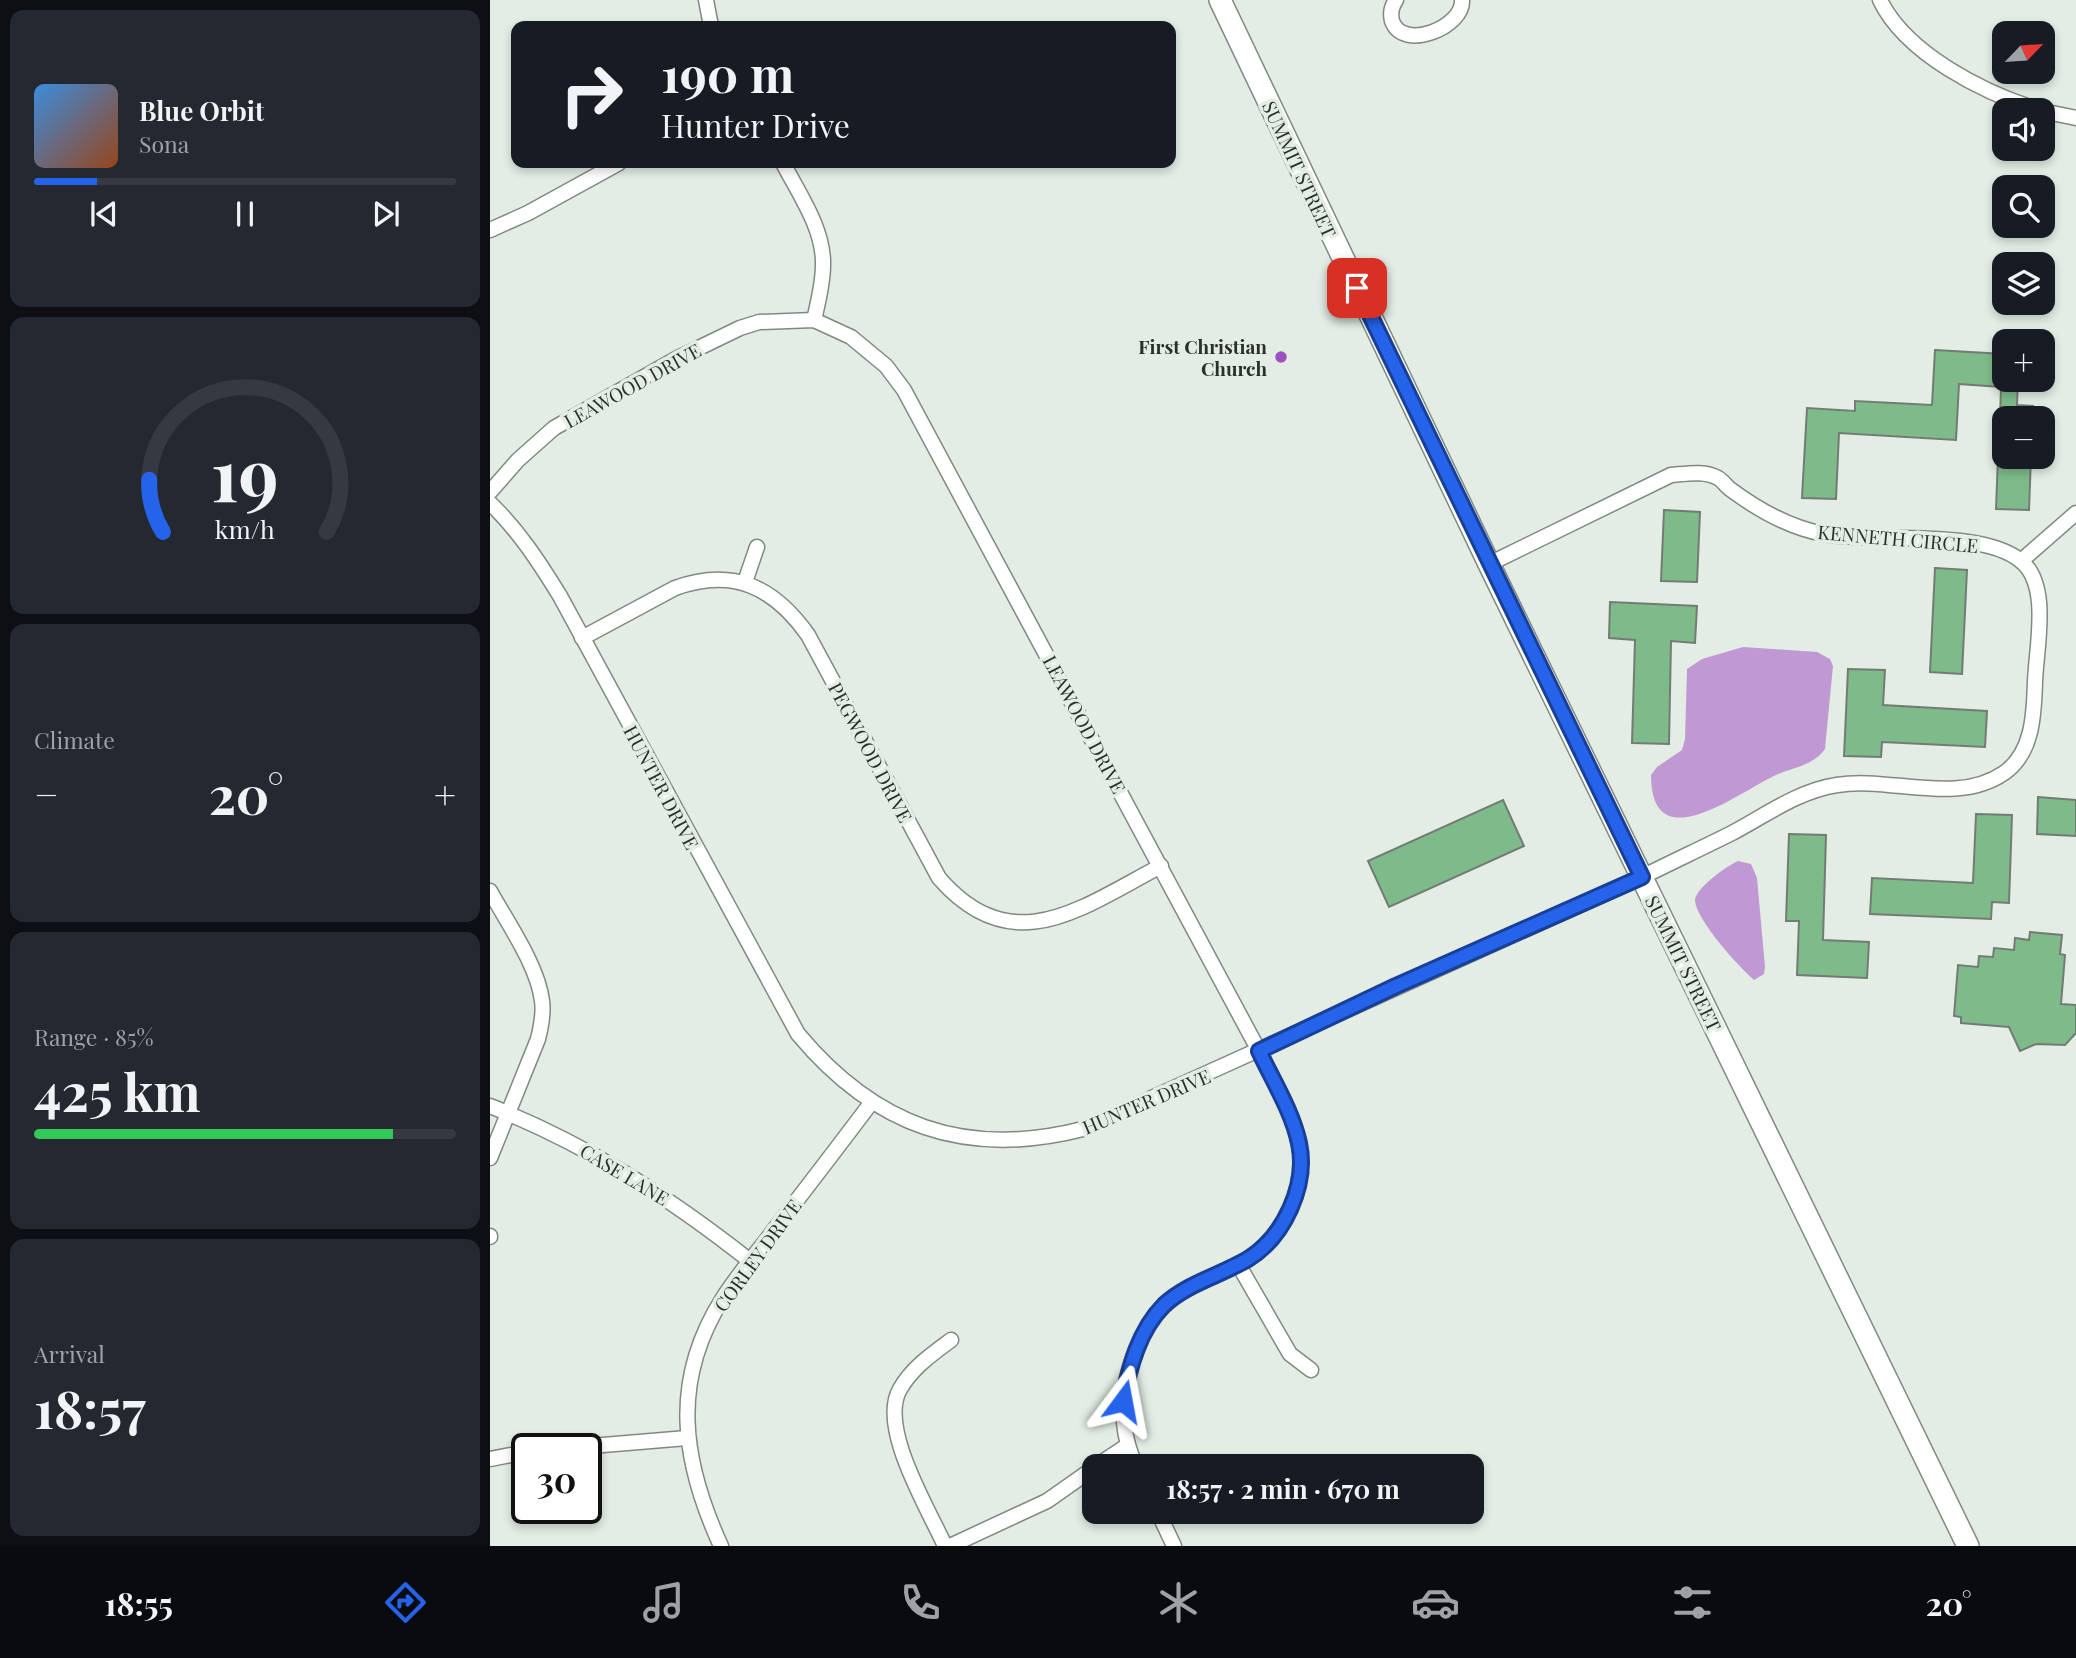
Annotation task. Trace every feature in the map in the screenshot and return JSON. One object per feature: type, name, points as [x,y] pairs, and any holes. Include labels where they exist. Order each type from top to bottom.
[{"type":"main road","name":"SUMMIT STREET","points":[[1220,0],[1489,564],[1968,1546]]},
{"type":"street","points":[[706,0],[710,21]]},
{"type":"street","points":[[1396,0],[1391,12],[1395,26],[1405,35],[1414,35],[1456,18],[1462,0]]},
{"type":"street","points":[[1880,0],[1898,27],[1917,47],[1981,86],[2010,98]]},
{"type":"street","points":[[2055,114],[2076,118]]},
{"type":"street","points":[[490,230],[528,213],[610,168]]},
{"type":"street","points":[[786,168],[804,203],[821,247],[821,283],[814,320]]},
{"type":"street","name":"LEAWOOD DRIVE","points":[[490,492],[518,460],[554,428],[676,359],[749,325],[783,320],[814,320],[867,348],[887,366],[904,390],[1259,1051],[1290,1116],[1299,1145],[1300,1171],[1294,1197],[1286,1217],[1274,1235],[1251,1257],[1178,1294],[1149,1324],[1128,1374],[1123,1401],[1123,1427],[1131,1454]]},
{"type":"street","name":"KENNETH CIRCLE","points":[[1489,564],[1671,475],[1697,474],[1717,477],[1729,488],[1792,526],[1838,535],[1964,541],[1997,548],[2021,561]]},
{"type":"street","name":"HUNTER DRIVE","points":[[490,503],[512,524],[536,557],[798,1034],[823,1064],[871,1103],[902,1119],[949,1134],[1011,1141],[1037,1139],[1083,1129],[1642,877]]},
{"type":"street","points":[[1642,877],[1732,833],[1803,794],[1838,785],[1970,786],[2004,773],[2018,760],[2033,722],[2038,586],[2021,561],[2076,513]]},
{"type":"street","points":[[745,582],[757,547]]},
{"type":"street","name":"PEGWOOD DRIVE","points":[[582,638],[675,588],[692,582],[713,579],[745,582],[769,594],[790,610],[808,635],[939,878],[956,898],[979,913],[1000,921],[1024,925],[1043,923],[1062,918],[1161,866]]},
{"type":"street","points":[[490,891],[537,982],[542,1001],[542,1022],[538,1039],[490,1158]]},
{"type":"street","name":"CORLEY DRIVE","points":[[721,1546],[698,1492],[687,1438],[687,1399],[699,1348],[723,1297],[871,1103]]},
{"type":"street","name":"CASE LANE","points":[[490,1106],[539,1125],[616,1166],[702,1224],[750,1261]]},
{"type":"street","points":[[1238,1264],[1290,1354],[1311,1370]]},
{"type":"street","points":[[951,1340],[925,1359],[909,1377],[893,1408],[895,1431],[902,1453],[947,1546],[1047,1501],[1082,1476]]},
{"type":"street","points":[[602,1445],[687,1438]]},
{"type":"street","points":[[1115,1454],[1128,1446]]},
{"type":"street","points":[[490,1459],[511,1455]]},
{"type":"street","points":[[1164,1524],[1174,1546]]},
{"type":"shaded area","points":[[1743,647],[1817,652],[1830,659],[1833,666],[1825,749],[1814,760],[1774,776],[1719,806],[1680,818],[1665,814],[1655,800],[1651,775],[1657,767],[1682,750],[1685,739],[1687,669],[1702,659]]},
{"type":"shaded area","points":[[1738,861],[1751,864],[1757,878],[1765,967],[1764,974],[1754,980],[1710,931],[1697,910],[1695,901],[1706,884]]},
{"type":"building","points":[[1935,350],[1992,353],[1992,386],[1959,384],[1956,440],[1839,433],[1836,499],[1802,498],[1807,408],[1855,411],[1855,401],[1932,405]]},
{"type":"building","points":[[2001,392],[2018,392],[2017,405],[2033,406],[2000,406]]},
{"type":"building","points":[[1998,469],[2031,469],[2029,510],[1996,509]]},
{"type":"building","points":[[1664,510],[1700,512],[1697,582],[1661,581]]},
{"type":"building","points":[[1935,568],[1967,570],[1962,674],[1930,672]]},
{"type":"building","points":[[1610,602],[1697,606],[1695,643],[1671,641],[1669,744],[1632,743],[1635,640],[1609,638]]},
{"type":"building","points":[[1848,669],[1885,670],[1883,705],[1987,711],[1985,747],[1882,742],[1881,757],[1844,756]]},
{"type":"building","points":[[2038,797],[2076,800],[2076,836],[2037,834]]},
{"type":"building","points":[[1503,800],[1524,846],[1389,907],[1368,861]]},
{"type":"building","points":[[1976,814],[2012,815],[2009,903],[1992,902],[1991,919],[1870,914],[1872,878],[1973,883]]},
{"type":"building","points":[[1789,834],[1826,835],[1823,940],[1869,942],[1867,978],[1797,975],[1799,921],[1786,921]]},
{"type":"building","points":[[2030,932],[2062,935],[2060,954],[2065,955],[2061,1004],[2076,1005],[2076,1033],[2065,1045],[2036,1044],[2020,1051],[2009,1027],[1961,1023],[1961,1017],[1954,1016],[1958,965],[1978,967],[1979,956],[1993,957],[1994,948],[2014,950],[2015,938],[2029,940]]},
{"type":"place","name":"First Christian Church","points":[[1281,357]]},
{"type":"route","points":[[1123,1401],[1128,1374],[1138,1347],[1149,1324],[1164,1306],[1178,1294],[1251,1257],[1274,1235],[1286,1217],[1294,1197],[1300,1171],[1299,1145],[1290,1116],[1259,1051],[1396,986],[1642,877],[1357,288]]}]
